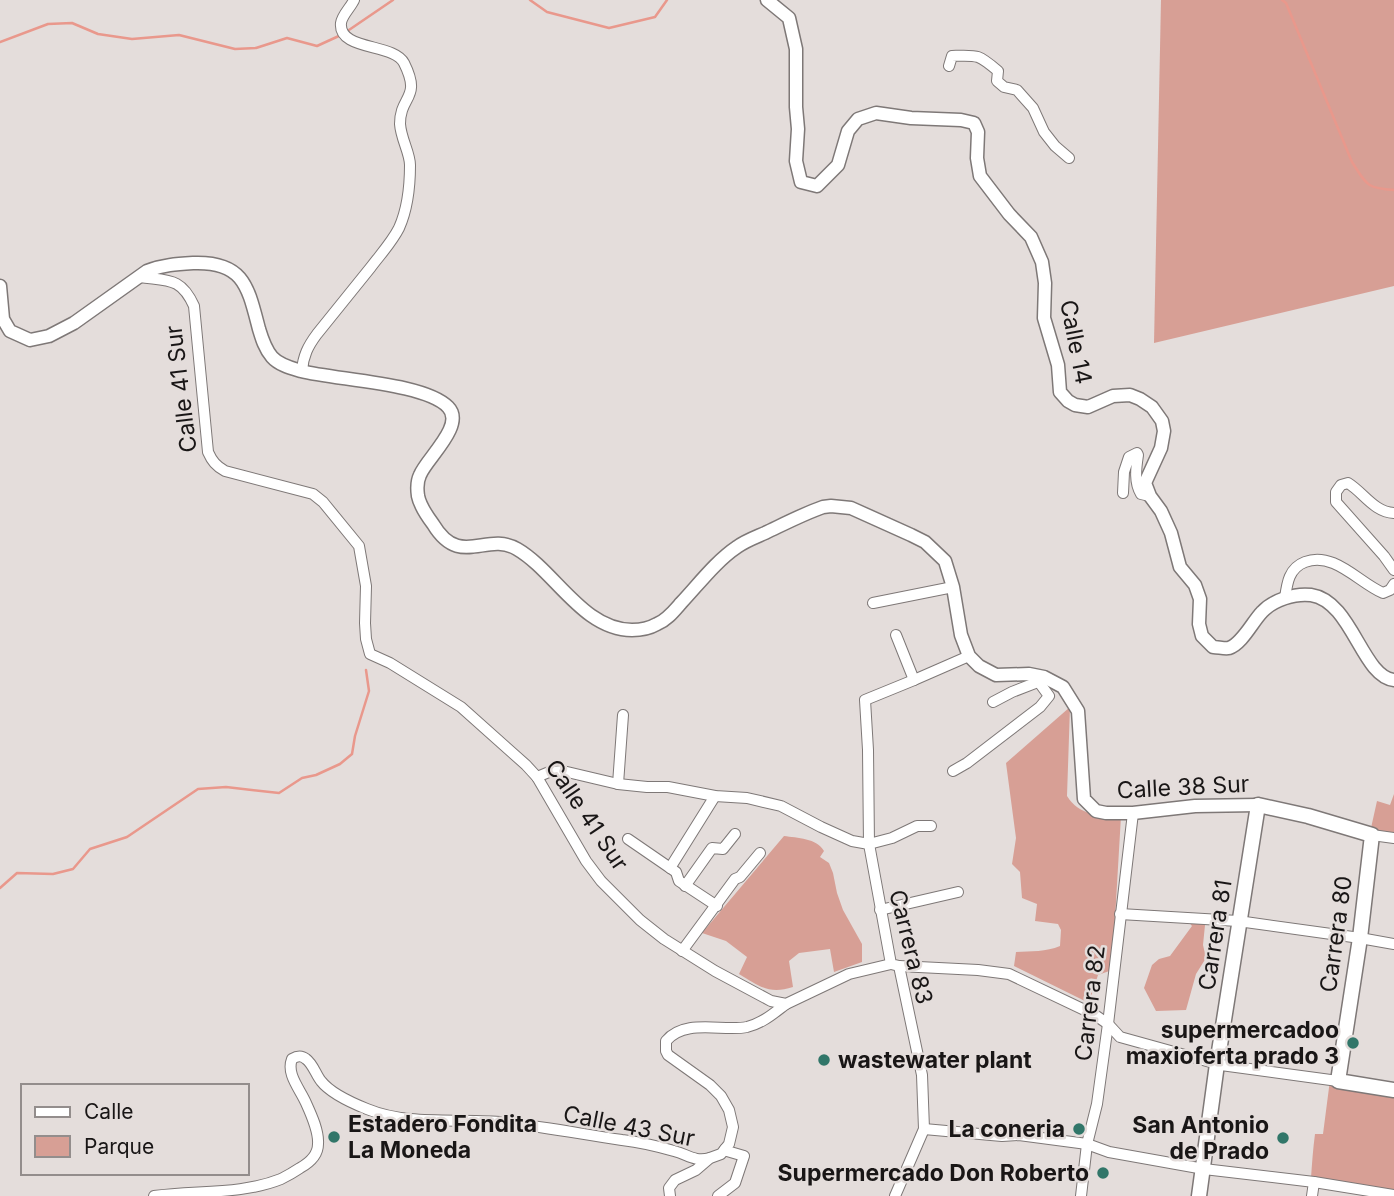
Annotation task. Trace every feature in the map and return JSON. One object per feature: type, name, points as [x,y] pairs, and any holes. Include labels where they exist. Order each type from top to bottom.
[{"type":"main road","name":"Calle 38 Sur","points":[[1258,805],[1372,835]]},
{"type":"main road","name":"Carrera 81","points":[[1199,1196],[1258,805]]},
{"type":"main road","name":"Carrera 80","points":[[1338,1081],[1360,938],[1372,835]]},
{"type":"main road","points":[[1338,1081],[1394,1090]]},
{"type":"street","points":[[302,371],[307,348],[386,248],[399,227],[408,199],[410,160],[401,136],[400,119],[412,91],[411,83],[400,57],[390,51],[346,37],[341,21],[355,0]]},
{"type":"street","name":"Calle 14","points":[[766,0],[789,19],[796,49],[796,161],[801,182],[817,187],[838,164],[848,131],[858,119],[876,113],[974,123],[978,132],[977,158],[980,176],[1009,214],[1031,237],[1042,262],[1045,282],[1044,318],[1058,365],[1060,392],[1075,405],[1088,407],[1113,396],[1130,395],[1152,407],[1162,421],[1164,431],[1161,448],[1145,482],[1150,496]]},
{"type":"street","points":[[949,66],[952,57],[976,55],[990,64],[998,71],[997,81],[1004,87],[1017,90],[1033,108],[1044,132],[1069,158]]},
{"type":"street","points":[[0,286],[2,319],[10,331],[30,341],[49,336],[74,323],[139,277],[158,267],[185,264],[224,266],[243,282],[262,341],[274,359],[284,366],[414,391],[432,396],[447,406],[453,414],[449,430],[441,447],[421,472],[418,485],[421,504],[440,535],[447,543],[458,547],[505,545],[519,550],[598,620],[622,629],[648,628],[659,624],[737,547],[823,507],[851,508],[925,542],[945,561],[953,587],[961,635],[969,656],[979,666],[996,675],[1030,674],[1043,678]]},
{"type":"street","name":"Calle 41 Sur","points":[[139,277],[178,284],[194,306],[207,441],[212,461],[225,471],[313,494],[323,502],[359,546],[366,586],[365,624],[370,654],[390,663],[461,708],[526,765],[537,777],[586,861],[601,881],[640,920],[682,951],[748,990],[771,1001],[786,1004]]},
{"type":"street","points":[[1123,493],[1124,472],[1129,457],[1137,453],[1137,488],[1141,494],[1150,496],[1161,511],[1171,533],[1180,567],[1195,585],[1200,599],[1199,624],[1202,636],[1213,647],[1229,648],[1238,642],[1261,612],[1285,598],[1313,595],[1326,601],[1350,628],[1376,671],[1386,680],[1394,680]]},
{"type":"street","points":[[1394,513],[1377,508],[1348,484],[1341,485],[1336,492],[1336,502],[1394,570]]},
{"type":"street","points":[[1285,598],[1287,583],[1294,568],[1316,559],[1331,562],[1372,589],[1383,593],[1390,590],[1394,584]]},
{"type":"street","points":[[873,603],[953,587]]},
{"type":"street","points":[[895,635],[914,680],[969,656]]},
{"type":"street","points":[[993,702],[1043,678]]},
{"type":"street","points":[[953,771],[1041,707],[1049,696],[1041,685],[1043,678]]},
{"type":"street","name":"Calle 38 Sur","points":[[1043,678],[1063,687],[1078,711],[1084,799],[1097,811],[1133,813],[1195,806],[1258,805]]},
{"type":"street","name":"Carrera 83","points":[[895,1196],[924,1129],[922,1075],[880,910],[869,844],[865,700],[914,680]]},
{"type":"street","points":[[618,783],[623,715]]},
{"type":"street","points":[[537,777],[549,772],[563,771],[618,783],[747,798],[781,806],[852,841],[869,844],[892,838],[917,826],[930,826]]},
{"type":"street","points":[[670,868],[715,796]]},
{"type":"street","name":"Carrera 82","points":[[1081,1196],[1087,1144],[1097,1104],[1108,1024],[1133,813]]},
{"type":"street","points":[[685,886],[712,848],[723,849],[735,834]]},
{"type":"street","name":"Calle 38 Sur","points":[[1372,835],[1394,838]]},
{"type":"street","points":[[628,839],[676,872],[679,881],[685,886],[717,906]]},
{"type":"street","points":[[682,951],[735,879],[740,877],[760,853]]},
{"type":"street","points":[[880,910],[958,892]]},
{"type":"street","points":[[1120,914],[1240,922],[1394,944]]},
{"type":"street","points":[[670,1196],[669,1188],[675,1180],[721,1154],[729,1144],[733,1127],[729,1110],[721,1096],[668,1055],[665,1045],[669,1037],[677,1032],[696,1028],[747,1027],[768,1018],[786,1004],[849,974],[895,965],[1009,974],[1095,1015],[1120,1037],[1217,1064],[1338,1081]]},
{"type":"street","name":"Calle 43 Sur","points":[[154,1196],[257,1186],[282,1178],[305,1165],[316,1154],[319,1143],[306,1102],[290,1071],[289,1064],[298,1056],[308,1060],[324,1085],[335,1093],[368,1110],[384,1114],[430,1120],[520,1124],[630,1141],[677,1152],[693,1159],[710,1158]]},
{"type":"street","points":[[924,1129],[1019,1135],[1087,1144],[1109,1152],[1203,1168],[1394,1195]]},
{"type":"street","points":[[718,1196],[735,1182],[744,1156],[727,1152],[725,1149]]},
{"type":"street","points":[[1312,1196],[1314,1182]]},
{"type":"green space","points":[[1161,0],[1394,0],[1394,286],[1154,343]]},
{"type":"green space","points":[[1070,707],[1067,796],[1084,811],[1121,816],[1112,970],[1098,975],[1089,1003],[1014,966],[1016,952],[1060,946],[1061,930],[1058,924],[1035,921],[1037,904],[1022,898],[1020,872],[1012,864],[1016,838],[1006,763]]},
{"type":"green space","points":[[1394,794],[1394,835],[1371,828],[1377,801],[1390,805]]},
{"type":"green space","points":[[784,836],[812,841],[824,851],[820,857],[829,863],[843,910],[862,944],[862,962],[834,972],[830,949],[799,953],[789,961],[793,987],[771,990],[739,974],[747,957],[726,941],[702,933]]},
{"type":"green space","points":[[1198,919],[1205,925],[1203,945],[1206,958],[1196,974],[1186,1010],[1156,1011],[1144,988],[1152,965],[1159,959],[1170,956],[1192,926],[1187,920]]},
{"type":"green space","points":[[1330,1080],[1394,1083],[1394,1196],[1368,1196],[1318,1186],[1311,1178],[1315,1134],[1323,1134]]},
{"type":"waterway","points":[[346,32],[393,0]]},
{"type":"waterway","points":[[530,0],[547,12],[609,28],[655,17],[667,0]]},
{"type":"waterway","points":[[1282,0],[1286,3],[1352,162],[1368,184],[1394,190]]},
{"type":"waterway","points":[[0,42],[48,24],[72,23],[98,34],[132,39],[179,35],[235,49],[256,48],[287,38],[317,46],[341,35]]},
{"type":"waterway","points":[[0,888],[17,873],[53,874],[73,869],[90,849],[127,837],[198,789],[226,787],[279,793],[302,778],[340,764],[352,754],[369,691],[366,670]]},
{"type":"place","name":"supermercadoo maxioferta prado 3","points":[[1353,1043]]},
{"type":"place","name":"wastewater plant","points":[[824,1060]]},
{"type":"place","name":"La coneria","points":[[1079,1129]]},
{"type":"place","name":"Estadero Fondita La Moneda","points":[[334,1137]]},
{"type":"place","name":"San Antonio de Prado","points":[[1283,1138]]},
{"type":"place","name":"Supermercado Don Roberto","points":[[1103,1173]]}]
